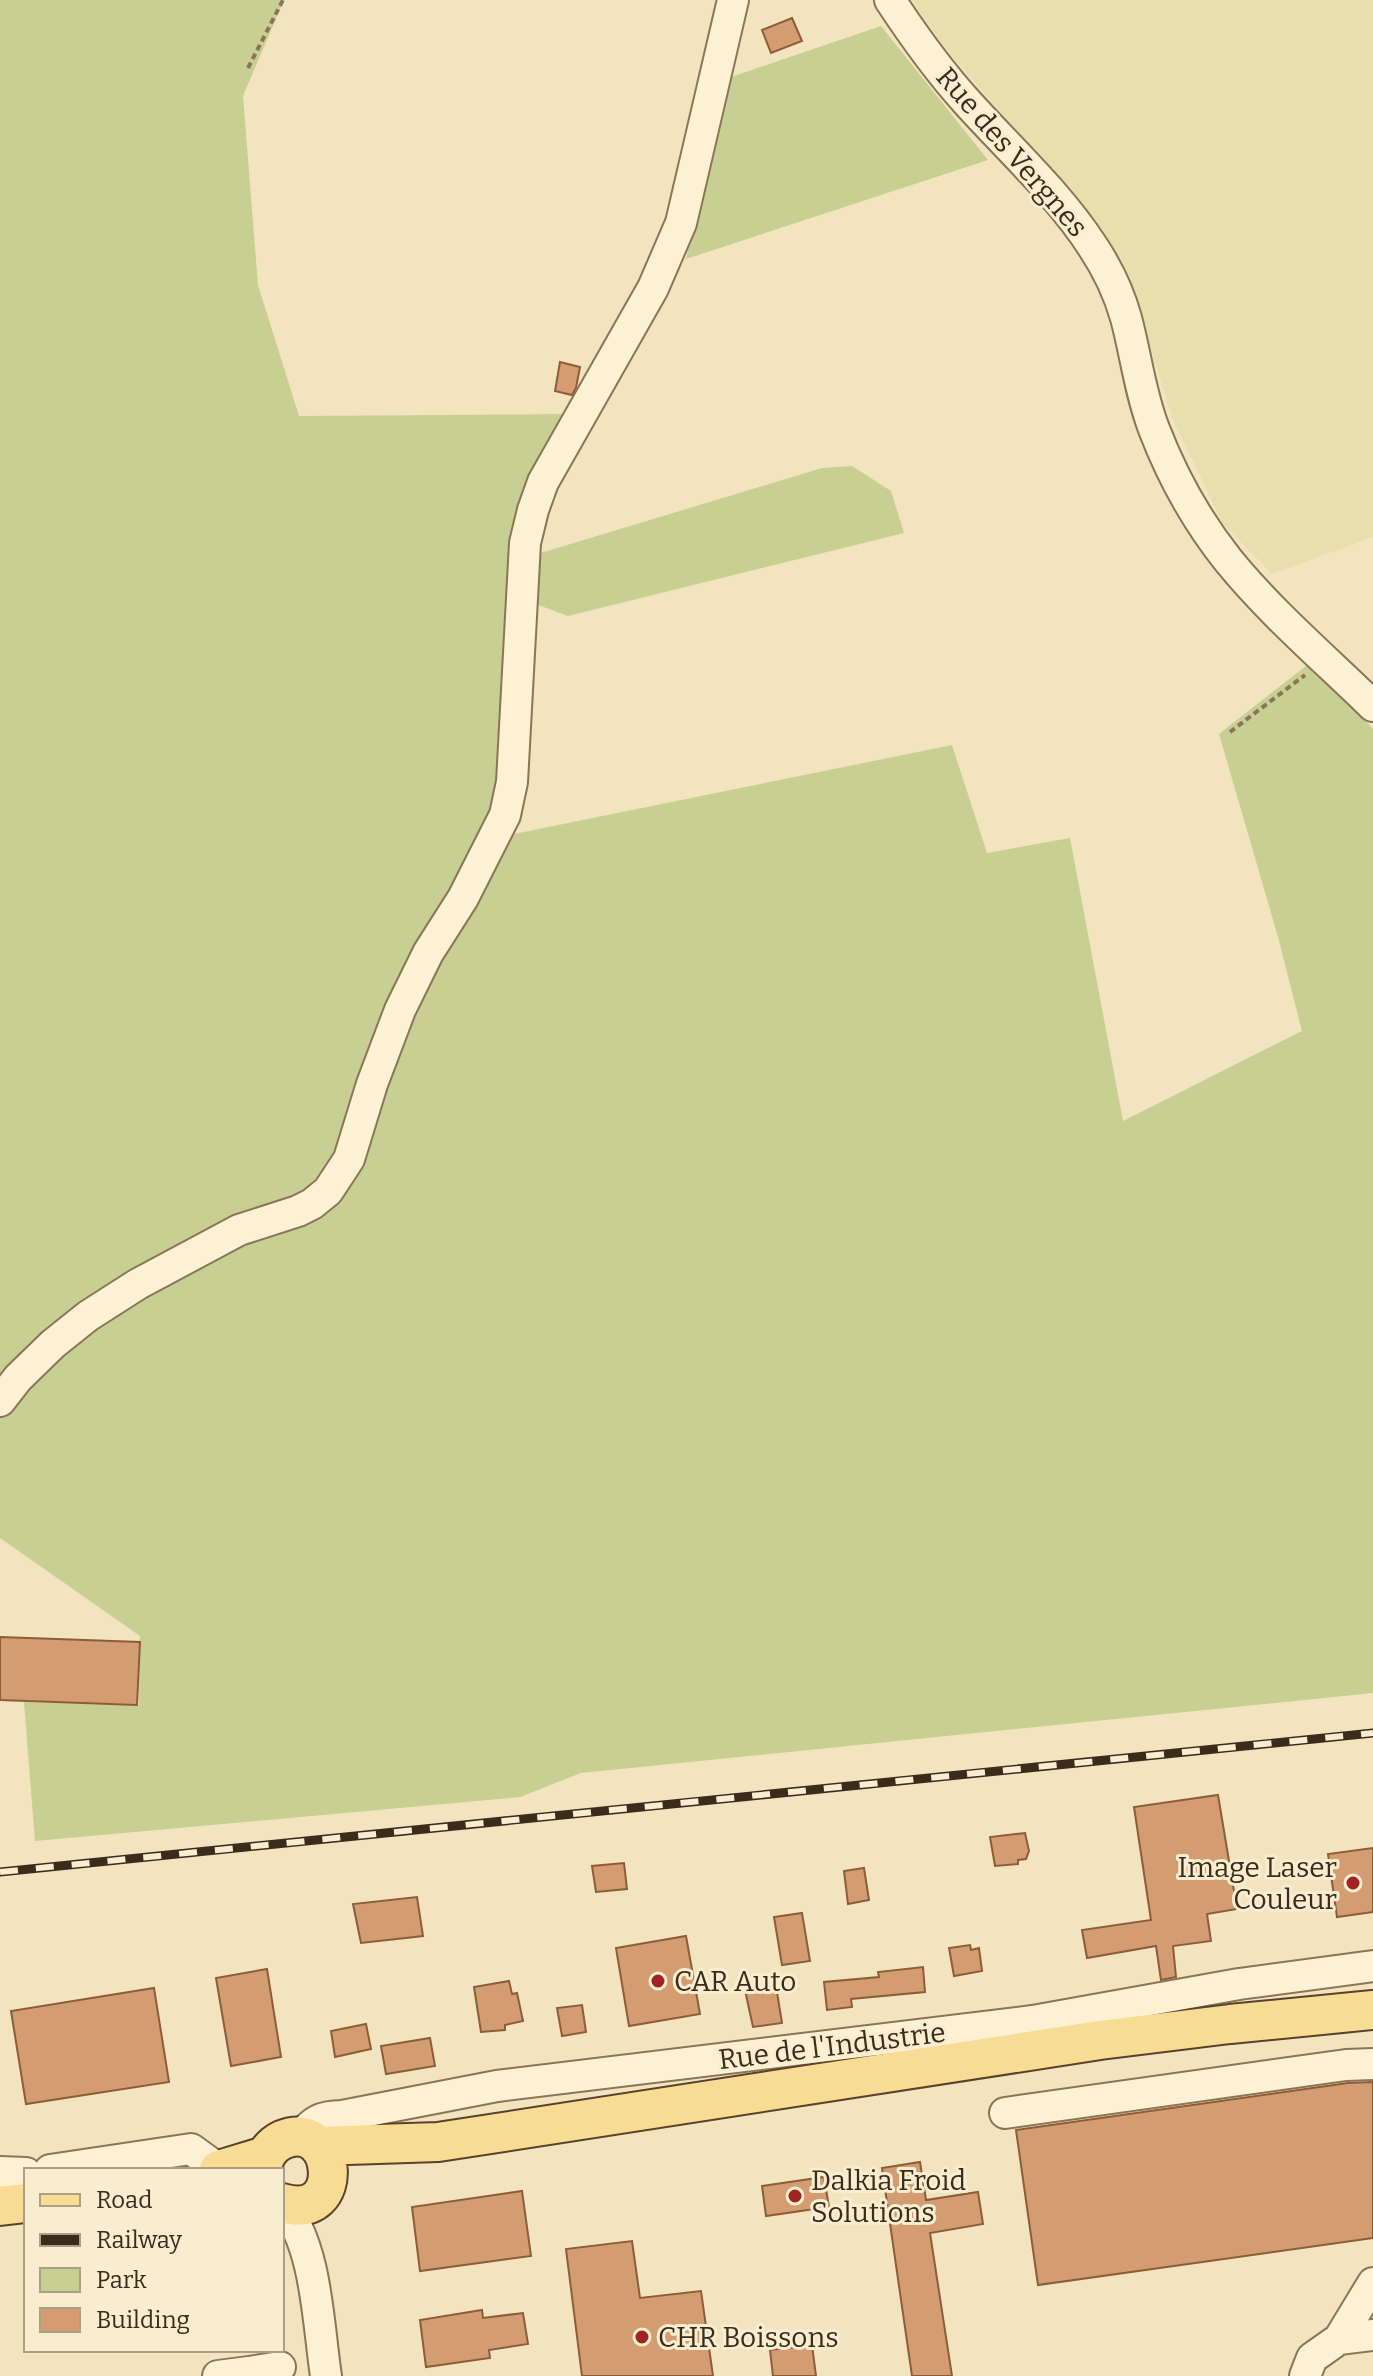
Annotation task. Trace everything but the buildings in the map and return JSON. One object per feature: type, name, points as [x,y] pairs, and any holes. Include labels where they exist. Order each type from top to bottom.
[{"type":"main road","name":"Rue de l'Industrie","points":[[284,2203],[303,2205],[313,2201],[324,2189],[359,2164],[438,2142],[1100,2040],[1373,2010]]},
{"type":"main road","points":[[232,2168],[263,2163],[279,2141],[309,2142],[328,2164],[324,2189]]},
{"type":"main road","name":"Rue de l'Industrie","points":[[309,2142],[438,2142]]},
{"type":"main road","points":[[0,2206],[24,2203]]},
{"type":"street","points":[[0,1401],[18,1378],[53,1344],[88,1316],[138,1284],[225,1237],[312,1204],[328,1191],[349,1159],[372,1084],[400,1010],[505,815],[512,782],[525,543],[533,510],[561,447],[653,288],[681,223],[733,0]]},
{"type":"street","name":"Rue des Vergnes","points":[[890,0],[964,99],[1069,213],[1093,248],[1113,284],[1125,316],[1153,426],[1186,498],[1229,560],[1261,597],[1373,706]]},
{"type":"street","name":"Rue de l'Industrie","points":[[309,2142],[315,2120],[325,2116],[342,2116],[497,2086],[1033,2021],[1239,1984],[1373,1966]]},
{"type":"street","points":[[1005,2113],[1336,2066],[1373,2064]]},
{"type":"street","points":[[63,2168],[191,2149],[216,2168]]},
{"type":"street","points":[[0,2172],[24,2173]]},
{"type":"street","points":[[311,2276],[324,2189]]},
{"type":"street","points":[[284,2205],[298,2229],[311,2276],[326,2376]]},
{"type":"street","points":[[1305,2376],[1312,2358],[1339,2339],[1373,2283]]},
{"type":"street","points":[[1339,2339],[1373,2335]]},
{"type":"street","points":[[218,2376],[249,2374],[280,2367]]},
{"type":"path","points":[[248,68],[283,0]]},
{"type":"path","points":[[1230,732],[1326,660]]},
{"type":"shaded area","points":[[912,0],[1373,0],[1373,537],[1272,574],[1223,524],[1173,420],[1125,266],[1089,212],[945,48]]},
{"type":"green space","points":[[0,0],[284,0],[243,96],[258,285],[299,416],[566,414],[523,501],[497,794],[432,963],[514,834],[952,745],[987,853],[1070,838],[1123,1121],[1302,1031],[1219,734],[1311,662],[1373,729],[1373,1693],[581,1773],[520,1797],[35,1841],[24,1702],[139,1705],[140,1636],[0,1538]]},
{"type":"green space","points":[[881,26],[988,160],[686,259],[725,79]]},
{"type":"green space","points":[[852,466],[891,491],[904,533],[568,616],[533,603],[534,555],[822,468]]},
{"type":"railway","points":[[0,1872],[1373,1733]]},
{"type":"place","name":"Image Laser Couleur","points":[[1353,1883]]},
{"type":"place","name":"CAR Auto","points":[[658,1981]]},
{"type":"place","name":"Dalkia Froid Solutions","points":[[795,2196]]},
{"type":"place","name":"CHR Boissons","points":[[642,2337]]}]
